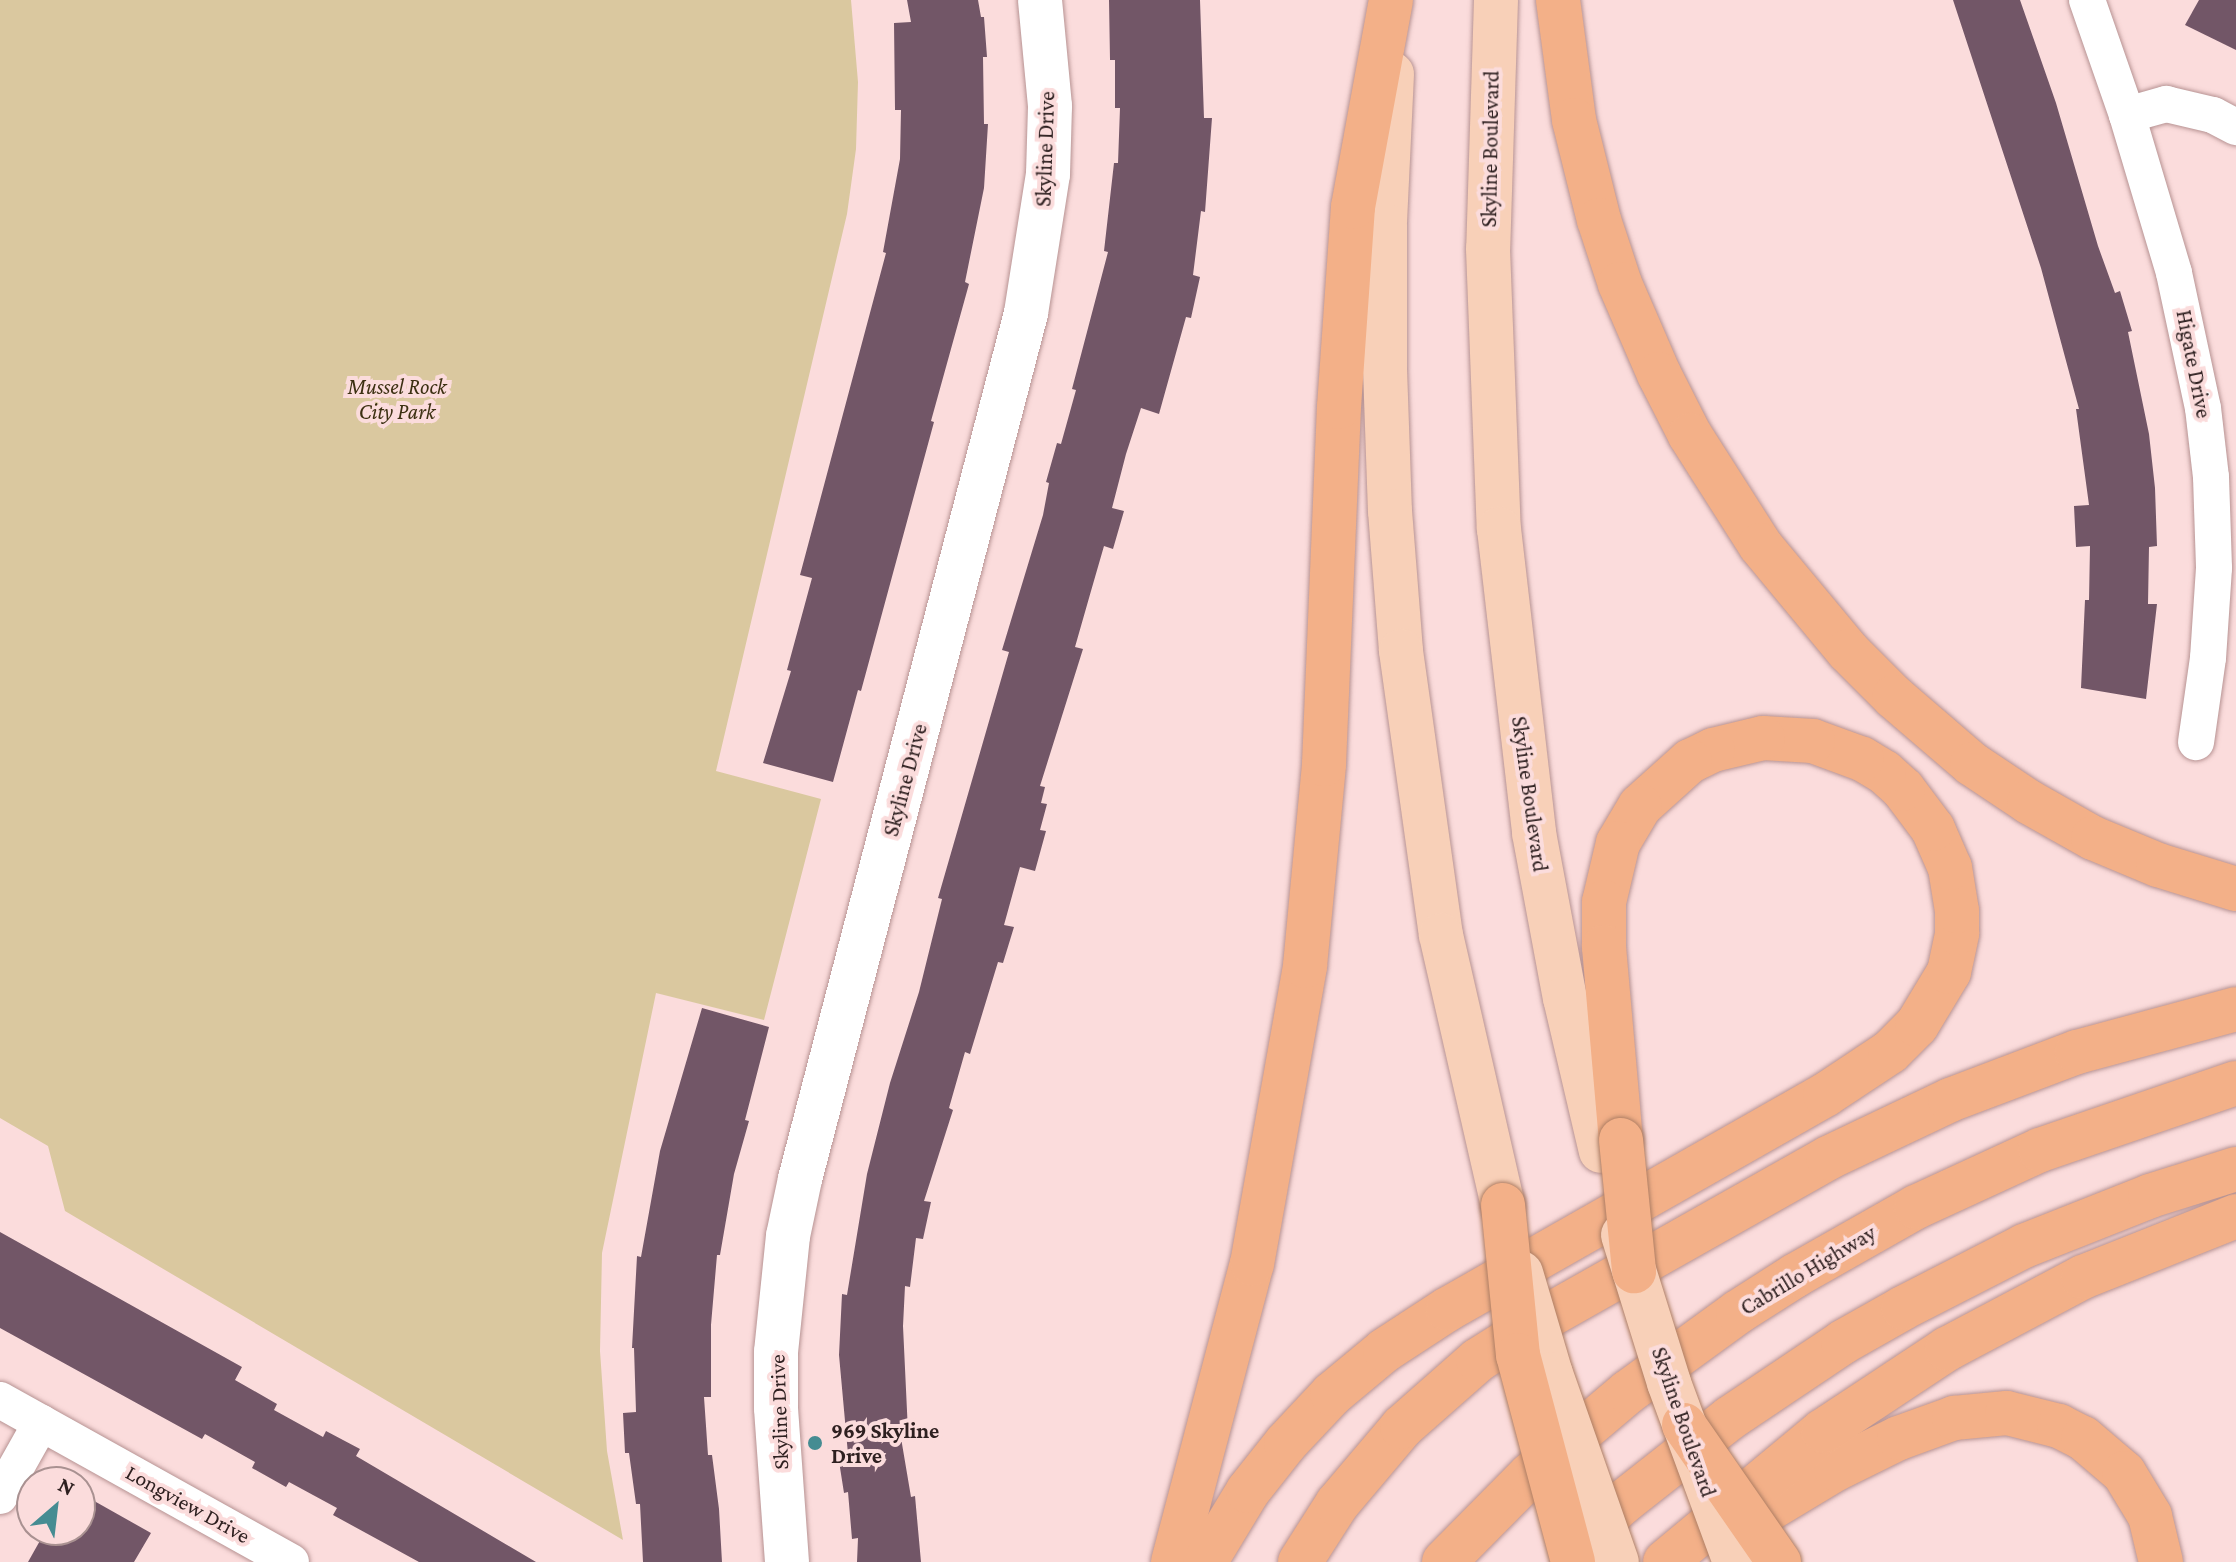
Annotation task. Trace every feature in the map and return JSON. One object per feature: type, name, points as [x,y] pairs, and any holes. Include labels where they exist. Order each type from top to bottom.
[{"type":"highway","points":[[1173,1562],[1252,1264],[1305,966],[1323,777],[1337,451],[1352,220],[1394,0]]},
{"type":"highway","points":[[1558,0],[1574,120],[1599,220],[1620,284],[1659,374],[1690,435],[1760,545],[1801,598],[1864,667],[1921,721],[1981,770],[2093,838],[2158,865],[2236,889]]},
{"type":"highway","points":[[1205,1562],[1248,1491],[1286,1443],[1332,1394],[1385,1350],[1448,1309],[1825,1095],[1890,1052],[1917,1025],[1949,972],[1957,933],[1950,868],[1933,829],[1903,789],[1884,772],[1862,759],[1826,745],[1763,738],[1713,750],[1690,761],[1640,806],[1618,843],[1604,902],[1611,1146],[1634,1271]]},
{"type":"highway","points":[[1300,1562],[1351,1486],[1402,1427],[1478,1360],[1537,1322],[1828,1158],[1950,1100],[2077,1052],[2236,1009]]},
{"type":"highway","name":"Cabrillo Highway","points":[[1444,1562],[1530,1475],[1628,1392],[1738,1312],[1796,1275],[1916,1207],[2040,1150],[2236,1083]]},
{"type":"highway","points":[[1560,1562],[1678,1457],[1843,1342],[2024,1246],[2150,1196],[2236,1169]]},
{"type":"highway","points":[[1503,1205],[1518,1355],[1573,1562]]},
{"type":"highway","points":[[1665,1562],[1811,1440],[1947,1349],[2083,1277],[2236,1216]]},
{"type":"highway","points":[[1687,1562],[1806,1486],[1888,1443],[1954,1418],[2007,1413],[2034,1418],[2071,1432],[2105,1454],[2124,1473],[2150,1516],[2161,1562]]},
{"type":"highway","points":[[1684,1425],[1779,1562]]},
{"type":"main road","points":[[1394,0],[1384,298],[1390,511],[1399,637],[1417,782],[1441,935],[1503,1205],[1551,1374],[1617,1562]]},
{"type":"main road","name":"Skyline Boulevard","points":[[1496,0],[1488,249],[1499,529],[1534,833],[1565,998],[1611,1146]]},
{"type":"main road","name":"Skyline Boulevard","points":[[1634,1271],[1684,1425],[1735,1562]]},
{"type":"street","name":"Skyline Drive","points":[[787,1562],[776,1408],[776,1352],[788,1236],[800,1179],[1026,313],[1048,174],[1050,106],[1040,0]]},
{"type":"street","name":"Higate Drive","points":[[2087,0],[2127,115],[2191,340],[2225,549],[2196,742]]},
{"type":"street","points":[[2127,115],[2166,104],[2213,115],[2236,127]]},
{"type":"street","name":"Longview Drive","points":[[0,1400],[291,1562]]},
{"type":"street","points":[[0,1496],[41,1423]]},
{"type":"green space","name":"Mussel Rock City Park","points":[[0,0],[851,0],[858,82],[856,149],[847,214],[716,771],[821,799],[764,1020],[656,993],[602,1253],[600,1351],[607,1451],[623,1540],[65,1211],[48,1146],[0,1118]]},
{"type":"building","points":[[907,0],[978,0],[981,17],[984,17],[987,57],[983,57],[984,124],[988,124],[984,188],[965,282],[969,284],[931,421],[934,422],[833,782],[763,763],[791,671],[787,670],[812,578],[800,575],[886,253],[883,252],[900,159],[901,110],[895,110],[894,23],[911,22]]},
{"type":"building","points":[[1109,0],[1200,0],[1204,118],[1212,118],[1205,212],[1201,211],[1193,275],[1200,277],[1191,318],[1186,317],[1159,414],[1141,408],[1126,454],[1112,508],[1124,511],[1113,549],[1104,546],[1075,647],[1083,649],[1040,786],[1045,787],[1041,803],[1047,804],[1040,830],[1046,831],[1035,871],[1020,867],[1004,925],[1014,927],[1003,963],[998,962],[970,1054],[965,1052],[949,1108],[953,1110],[924,1201],[931,1202],[923,1239],[916,1238],[910,1287],[905,1286],[903,1326],[908,1432],[900,1432],[911,1497],[915,1496],[921,1562],[857,1562],[858,1538],[852,1539],[848,1492],[844,1493],[838,1455],[848,1454],[839,1355],[842,1294],[847,1295],[867,1174],[890,1083],[919,992],[942,899],[938,898],[1009,652],[1002,650],[1043,515],[1049,483],[1046,482],[1057,443],[1061,444],[1076,390],[1072,389],[1108,252],[1104,251],[1114,163],[1118,163],[1120,108],[1115,108],[1115,60],[1110,60]]},
{"type":"building","points":[[1953,0],[2020,0],[2056,103],[2098,246],[2115,293],[2120,291],[2132,331],[2128,332],[2149,434],[2155,488],[2157,546],[2149,547],[2148,604],[2157,604],[2146,699],[2081,688],[2085,600],[2089,600],[2090,546],[2076,547],[2074,506],[2089,505],[2076,409],[2079,409],[2041,268]]},
{"type":"building","points":[[2199,0],[2236,0],[2236,50],[2185,25]]},
{"type":"building","points":[[702,1008],[769,1027],[745,1120],[749,1121],[734,1174],[720,1255],[717,1255],[711,1325],[711,1397],[704,1397],[708,1455],[712,1455],[719,1509],[722,1562],[643,1562],[640,1504],[636,1504],[629,1453],[625,1453],[623,1413],[636,1412],[632,1348],[637,1256],[641,1257],[660,1151]]},
{"type":"building","points":[[0,1232],[242,1367],[235,1380],[277,1404],[274,1410],[323,1437],[326,1431],[360,1449],[356,1456],[536,1562],[419,1562],[333,1515],[337,1508],[289,1482],[286,1487],[252,1468],[255,1462],[205,1434],[202,1439],[0,1328]]},
{"type":"building","points":[[96,1502],[151,1533],[134,1562],[28,1562],[37,1546],[96,1546]]},
{"type":"place","name":"969 Skyline Drive","points":[[815,1443]]}]
